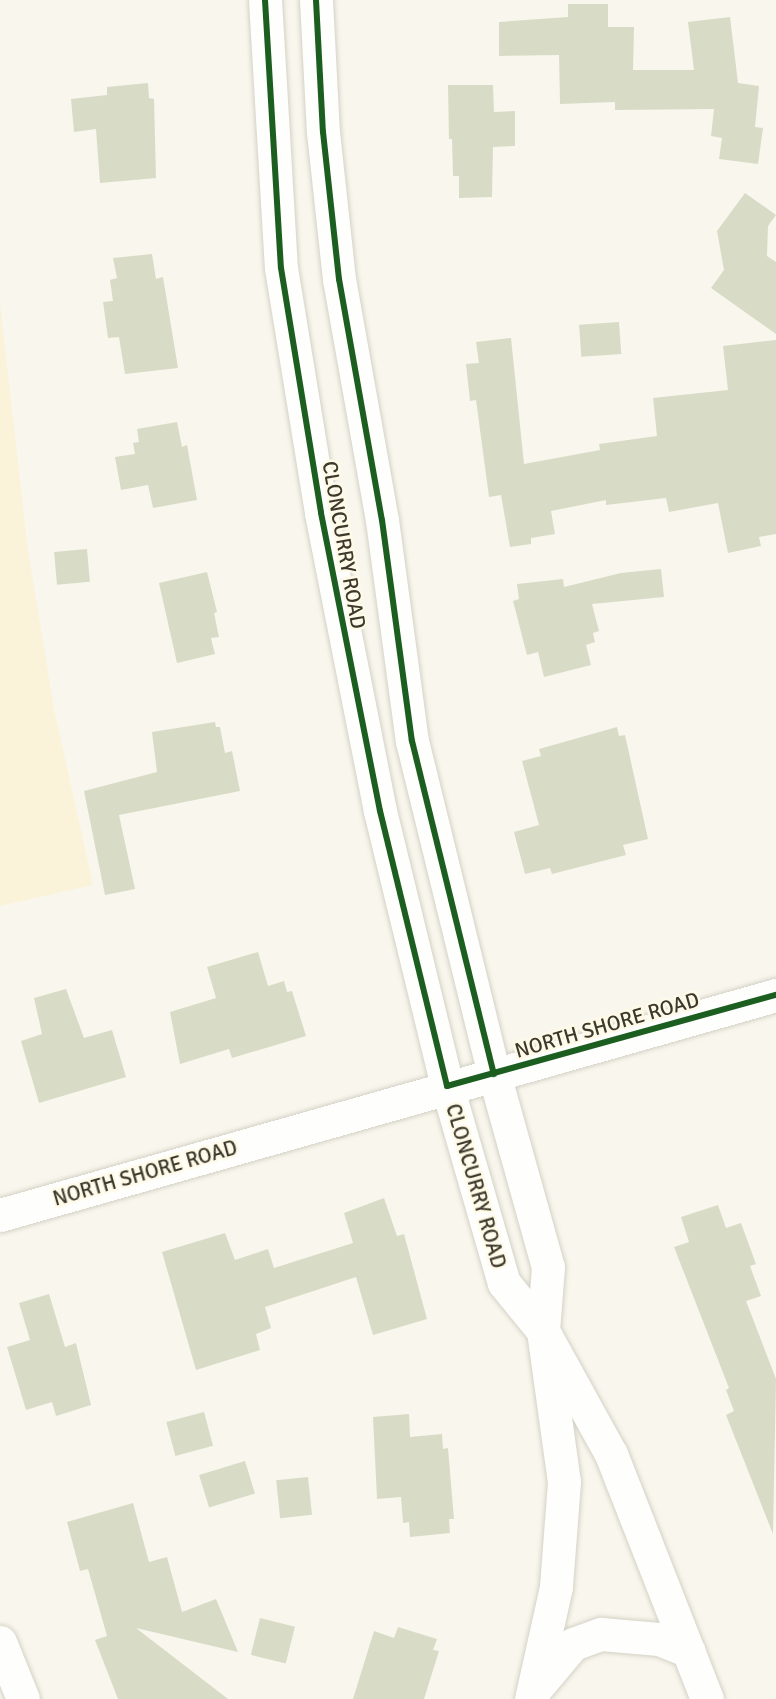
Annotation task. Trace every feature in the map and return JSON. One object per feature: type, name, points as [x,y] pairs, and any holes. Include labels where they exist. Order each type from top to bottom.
[{"type":"street","name":"CLONCURRY ROAD","points":[[265,0],[281,268],[321,513],[380,811],[447,1086],[504,1283],[543,1331],[611,1454],[707,1699]]},
{"type":"street","name":"CLONCURRY ROAD","points":[[316,0],[323,132],[339,279],[382,520],[412,741],[494,1074],[548,1267],[543,1331]]},
{"type":"street","name":"NORTH SHORE ROAD","points":[[0,1215],[447,1086],[776,995]]},
{"type":"street","points":[[532,1695],[556,1587],[564,1482],[543,1331]]},
{"type":"street","points":[[532,1695],[573,1644],[601,1634],[659,1639],[689,1651]]},
{"type":"street","points":[[0,1642],[22,1699]]},
{"type":"shaded area","points":[[0,304],[28,550],[54,709],[93,885],[0,906]]},
{"type":"building","points":[[568,4],[608,4],[608,27],[634,27],[633,70],[694,70],[688,22],[730,17],[738,83],[759,86],[755,127],[763,128],[758,164],[719,159],[722,138],[711,136],[714,109],[615,110],[615,102],[560,104],[559,55],[499,56],[499,22],[568,17]]},
{"type":"building","points":[[148,83],[149,98],[154,99],[156,178],[100,183],[96,129],[74,132],[71,99],[107,95],[107,87]]},
{"type":"building","points":[[448,85],[493,85],[494,112],[515,111],[515,146],[493,147],[492,197],[459,198],[459,176],[453,176],[452,139],[449,139]]},
{"type":"building","points":[[745,193],[776,215],[768,226],[767,256],[776,262],[776,334],[711,288],[724,270],[717,231]]},
{"type":"building","points":[[152,254],[156,279],[163,277],[178,368],[125,374],[119,337],[108,338],[103,302],[113,301],[110,280],[117,278],[113,258]]},
{"type":"building","points":[[619,322],[621,354],[581,357],[579,325]]},
{"type":"building","points":[[511,338],[524,464],[600,450],[599,444],[657,436],[653,398],[728,390],[723,346],[776,340],[776,534],[759,537],[761,546],[728,553],[718,503],[669,512],[666,498],[606,505],[606,500],[551,511],[555,534],[531,538],[531,544],[510,547],[501,495],[489,497],[476,400],[470,401],[466,364],[479,363],[476,342]]},
{"type":"building","points":[[177,422],[182,447],[187,445],[197,500],[153,508],[148,485],[121,490],[115,457],[135,454],[133,443],[139,442],[137,429]]},
{"type":"building","points":[[87,549],[90,582],[57,585],[54,552]]},
{"type":"building","points":[[661,569],[664,597],[592,604],[599,631],[593,633],[595,642],[586,645],[591,665],[544,677],[538,652],[527,655],[513,601],[519,599],[517,584],[563,579],[564,587],[621,573]]},
{"type":"building","points":[[207,572],[217,612],[214,613],[219,637],[211,638],[215,654],[177,663],[159,583]]},
{"type":"building","points":[[215,722],[216,727],[220,727],[225,753],[232,751],[240,791],[119,815],[135,889],[105,895],[84,791],[157,772],[152,732]]},
{"type":"building","points":[[617,727],[619,736],[625,735],[648,839],[623,845],[626,855],[552,874],[550,868],[525,874],[514,832],[539,825],[522,761],[541,756],[539,749]]},
{"type":"building","points":[[258,952],[268,986],[284,981],[287,992],[292,991],[306,1036],[232,1058],[229,1049],[180,1064],[170,1012],[216,998],[207,967]]},
{"type":"building","points":[[66,989],[84,1038],[112,1030],[126,1077],[39,1103],[21,1041],[42,1034],[34,998]]},
{"type":"building","points":[[384,1198],[397,1236],[404,1234],[427,1319],[373,1335],[356,1277],[265,1307],[271,1328],[256,1334],[260,1350],[196,1370],[162,1252],[225,1233],[235,1260],[268,1249],[274,1268],[353,1243],[344,1213]]},
{"type":"building","points":[[718,1205],[726,1228],[741,1223],[756,1264],[750,1266],[761,1296],[746,1301],[776,1379],[773,1534],[726,1415],[734,1411],[726,1390],[729,1388],[674,1247],[689,1242],[681,1217]]},
{"type":"building","points":[[49,1294],[65,1347],[76,1343],[91,1405],[56,1416],[52,1402],[26,1410],[7,1347],[30,1340],[19,1303]]},
{"type":"building","points":[[204,1412],[213,1446],[175,1456],[166,1422]]},
{"type":"building","points":[[409,1414],[410,1437],[442,1434],[443,1449],[448,1448],[454,1519],[449,1519],[450,1533],[410,1537],[409,1522],[403,1523],[401,1497],[377,1499],[373,1417]]},
{"type":"building","points":[[245,1461],[255,1494],[209,1508],[199,1475]]},
{"type":"building","points":[[308,1477],[312,1515],[280,1518],[276,1480]]},
{"type":"building","points":[[133,1503],[149,1562],[167,1557],[182,1612],[216,1599],[238,1652],[136,1628],[228,1699],[118,1699],[95,1640],[107,1636],[88,1569],[80,1571],[67,1522]]},
{"type":"building","points":[[260,1618],[295,1627],[286,1664],[251,1655]]},
{"type":"building","points":[[398,1627],[437,1639],[433,1650],[439,1651],[424,1699],[353,1699],[374,1631],[394,1638]]},
{"type":"cycle path","points":[[265,0],[281,268],[321,513],[380,811],[447,1086],[776,995]]},
{"type":"cycle path","points":[[316,0],[323,132],[339,279],[382,520],[412,741],[494,1074]]}]
